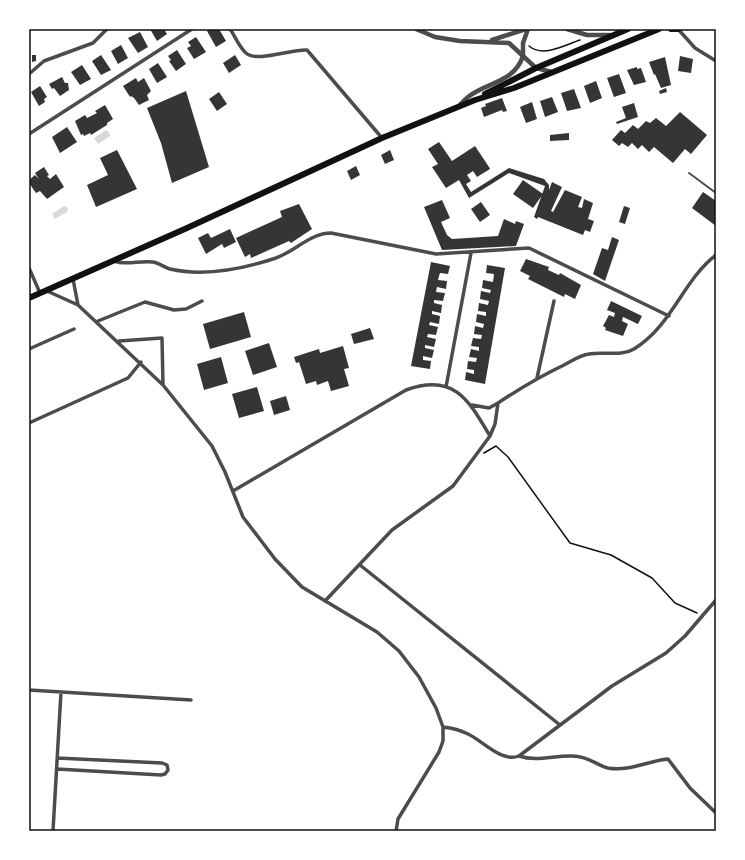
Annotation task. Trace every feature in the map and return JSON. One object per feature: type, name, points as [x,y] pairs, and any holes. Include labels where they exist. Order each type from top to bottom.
[{"type":"main road","points":[[475,100],[536,68],[628,29]]},
{"type":"main road","points":[[29,298],[114,261],[382,138],[458,106],[514,88],[660,29]]},
{"type":"main road","points":[[671,29],[678,29]]},
{"type":"street","points":[[29,74],[44,61],[93,43],[107,29]]},
{"type":"street","points":[[29,134],[192,29]]},
{"type":"street","points":[[230,29],[245,52],[251,56],[260,57],[297,49],[307,50],[382,138]]},
{"type":"street","points":[[416,29],[435,37],[460,41],[509,43],[536,68],[554,72]]},
{"type":"street","points":[[486,42],[527,29]]},
{"type":"street","points":[[458,106],[468,96],[509,77],[521,62],[523,56],[523,43],[527,29]]},
{"type":"street","points":[[568,29],[593,36],[616,35]]},
{"type":"street","points":[[678,29],[695,48],[716,61]]},
{"type":"street","points":[[114,261],[122,264],[154,262],[169,269],[192,272],[225,271],[277,258],[321,233],[331,233],[436,254],[471,253],[529,248],[669,316]]},
{"type":"street","points":[[446,387],[471,253]]},
{"type":"street","points":[[472,405],[482,408],[489,408],[537,378],[589,354],[622,353],[634,349],[656,331],[669,316],[706,262],[716,255]]},
{"type":"street","points":[[29,268],[40,294]]},
{"type":"street","points":[[73,279],[78,305]]},
{"type":"street","points":[[47,291],[78,305],[98,321],[142,362],[163,385],[212,446],[233,491],[243,517],[275,559],[302,587],[377,632],[399,651],[422,684],[436,708],[443,727],[443,741],[439,752],[398,819],[396,831]]},
{"type":"street","points":[[98,321],[145,302],[174,310],[186,309],[202,301]]},
{"type":"street","points":[[537,378],[554,301]]},
{"type":"street","points":[[29,350],[74,329]]},
{"type":"street","points":[[119,341],[162,338],[163,385]]},
{"type":"street","points":[[29,423],[128,378],[142,362]]},
{"type":"street","points":[[233,491],[406,390],[430,384],[446,387],[457,392],[472,405],[490,436]]},
{"type":"street","points":[[325,601],[392,530],[453,486],[490,436],[495,424],[498,403]]},
{"type":"street","points":[[360,565],[560,725]]},
{"type":"street","points":[[443,727],[468,734],[505,757],[513,758],[519,756],[612,686],[666,652],[704,616],[716,600]]},
{"type":"street","points":[[29,690],[190,700]]},
{"type":"street","points":[[53,831],[58,758],[60,692]]},
{"type":"street","points":[[519,756],[529,759],[574,756],[593,760],[608,768],[630,768],[654,760],[668,759],[690,788],[716,813]]},
{"type":"street","points":[[57,769],[161,775],[165,774],[168,770],[167,765],[162,763],[58,758]]},
{"type":"lane","points":[[689,173],[716,193]]},
{"type":"path","points":[[527,45],[533,50],[546,51],[583,38]]},
{"type":"path","points":[[480,456],[496,446],[508,457],[570,543],[611,555],[652,578],[675,603],[704,616]]},
{"type":"shaded area","points":[[106,130],[109,132],[110,136],[98,144],[94,138]]},
{"type":"shaded area","points":[[64,206],[68,208],[67,212],[55,219],[52,214]]},
{"type":"building","points":[[150,29],[164,29],[167,34],[157,41]]},
{"type":"building","points":[[211,29],[219,29],[226,41],[216,47],[207,31]]},
{"type":"building","points":[[140,32],[148,47],[138,53],[128,38]]},
{"type":"building","points":[[196,37],[206,52],[194,59],[187,48],[191,46],[188,42]]},
{"type":"building","points":[[121,45],[128,58],[118,64],[111,51]]},
{"type":"building","points":[[177,50],[186,64],[176,71],[169,61],[171,60],[168,56]]},
{"type":"building","points":[[32,55],[36,55],[36,61],[32,62]]},
{"type":"building","points":[[101,55],[111,70],[101,75],[92,61]]},
{"type":"building","points":[[235,55],[241,65],[229,73],[223,63]]},
{"type":"building","points":[[680,56],[693,59],[691,73],[678,71]]},
{"type":"building","points":[[665,57],[671,85],[661,88],[649,62]]},
{"type":"building","points":[[158,63],[167,77],[157,83],[149,69]]},
{"type":"building","points":[[82,65],[91,79],[80,85],[71,72]]},
{"type":"building","points":[[637,67],[637,69],[641,68],[646,82],[634,85],[627,70]]},
{"type":"building","points":[[619,74],[626,93],[614,97],[607,78]]},
{"type":"building","points":[[62,77],[65,83],[68,83],[69,90],[60,96],[49,84]]},
{"type":"building","points":[[136,78],[138,82],[144,78],[151,91],[147,95],[149,100],[139,105],[134,98],[131,96],[130,97],[123,86]]},
{"type":"building","points":[[596,81],[602,98],[590,103],[584,86]]},
{"type":"building","points":[[40,86],[47,97],[44,99],[45,102],[39,106],[31,92]]},
{"type":"building","points":[[666,88],[667,92],[660,94],[659,91]]},
{"type":"building","points":[[574,89],[581,108],[567,111],[561,93]]},
{"type":"building","points":[[186,91],[209,167],[172,183],[161,143],[147,108]]},
{"type":"building","points":[[219,92],[227,104],[217,111],[209,99]]},
{"type":"building","points":[[552,97],[558,112],[545,117],[540,101]]},
{"type":"building","points":[[502,98],[507,111],[503,112],[502,110],[484,117],[481,108],[486,106],[485,104]]},
{"type":"building","points":[[532,102],[537,119],[526,123],[520,107]]},
{"type":"building","points":[[634,103],[638,117],[617,124],[616,122],[626,118],[622,107]]},
{"type":"building","points":[[105,105],[113,119],[107,123],[107,125],[91,135],[90,133],[84,136],[83,134],[81,135],[75,121],[85,115],[87,118],[97,113],[95,111]]},
{"type":"building","points":[[680,112],[707,135],[691,154],[685,149],[673,163],[654,147],[649,152],[642,145],[638,149],[632,143],[628,147],[622,143],[619,146],[612,140],[621,130],[625,133],[633,125],[638,129],[646,121],[650,123],[656,118],[666,126]]},
{"type":"building","points":[[67,127],[77,142],[60,153],[52,137]]},
{"type":"building","points":[[569,133],[569,140],[550,141],[550,135]]},
{"type":"building","points":[[439,142],[452,161],[475,146],[489,167],[490,169],[477,177],[473,171],[467,175],[471,181],[466,184],[471,192],[509,168],[544,179],[549,185],[549,190],[552,182],[562,187],[551,211],[553,212],[565,190],[582,197],[578,207],[582,208],[584,199],[593,203],[588,219],[594,221],[590,232],[585,230],[583,235],[538,217],[537,219],[534,217],[545,186],[509,173],[469,198],[459,180],[446,188],[432,167],[438,164],[428,149]]},
{"type":"building","points":[[117,150],[137,189],[96,207],[87,185],[108,175],[100,158]]},
{"type":"building","points":[[390,150],[394,160],[385,164],[381,155]]},
{"type":"building","points":[[356,166],[360,175],[351,180],[347,171]]},
{"type":"building","points":[[44,167],[49,175],[47,176],[50,179],[56,174],[64,187],[47,199],[40,191],[36,193],[29,183],[29,180],[35,175],[39,179],[35,173]]},
{"type":"building","points":[[523,180],[543,194],[533,208],[513,194]]},
{"type":"building","points":[[703,192],[716,201],[716,226],[692,208]]},
{"type":"building","points":[[442,200],[450,218],[441,222],[447,235],[452,239],[498,236],[504,219],[515,224],[516,221],[524,224],[516,246],[442,250],[424,207]]},
{"type":"building","points":[[481,202],[490,215],[480,222],[471,209]]},
{"type":"building","points":[[299,204],[312,229],[291,243],[289,241],[251,258],[250,254],[245,257],[236,238],[282,217],[280,211]]},
{"type":"building","points":[[624,206],[630,208],[625,224],[619,222]]},
{"type":"building","points":[[230,229],[236,242],[224,248],[222,244],[206,254],[198,238],[208,233],[211,238]]},
{"type":"building","points":[[612,237],[619,240],[605,281],[593,274],[602,248],[608,250]]},
{"type":"building","points":[[526,259],[549,267],[548,270],[559,275],[560,273],[581,285],[575,299],[565,294],[564,297],[528,279],[530,276],[520,271]]},
{"type":"building","points":[[431,262],[450,266],[448,274],[440,273],[438,280],[447,281],[446,289],[437,287],[436,292],[445,293],[443,301],[434,300],[434,303],[442,305],[441,313],[432,311],[432,314],[440,316],[439,324],[430,322],[429,325],[438,327],[436,335],[428,334],[427,337],[436,339],[434,347],[425,345],[425,348],[434,350],[432,358],[423,356],[423,360],[431,361],[430,369],[411,366]]},
{"type":"building","points":[[487,265],[505,268],[485,384],[465,380],[466,372],[474,374],[474,370],[467,369],[468,361],[476,362],[477,358],[469,357],[471,349],[479,351],[479,347],[471,346],[473,338],[481,339],[482,335],[474,334],[475,326],[483,328],[484,324],[476,322],[477,314],[486,316],[486,312],[478,311],[479,303],[488,305],[489,301],[480,299],[481,291],[490,293],[491,290],[482,288],[483,280],[493,282],[494,274],[486,273]]},
{"type":"building","points":[[611,301],[642,316],[638,324],[623,317],[622,321],[628,324],[623,336],[605,330],[606,328],[603,326],[609,315],[614,317],[615,313],[607,310]]},
{"type":"building","points":[[244,312],[251,337],[210,349],[203,324]]},
{"type":"building","points":[[370,328],[374,339],[354,344],[351,334]]},
{"type":"building","points":[[269,343],[277,367],[253,375],[245,351]]},
{"type":"building","points":[[343,346],[349,368],[344,369],[349,386],[331,391],[328,381],[317,385],[316,381],[306,384],[299,362],[296,363],[294,357],[319,349],[320,353]]},
{"type":"building","points":[[221,357],[228,383],[204,390],[197,364]]},
{"type":"building","points":[[257,387],[264,411],[239,418],[232,394]]},
{"type":"building","points":[[286,396],[290,410],[274,415],[270,401]]}]
